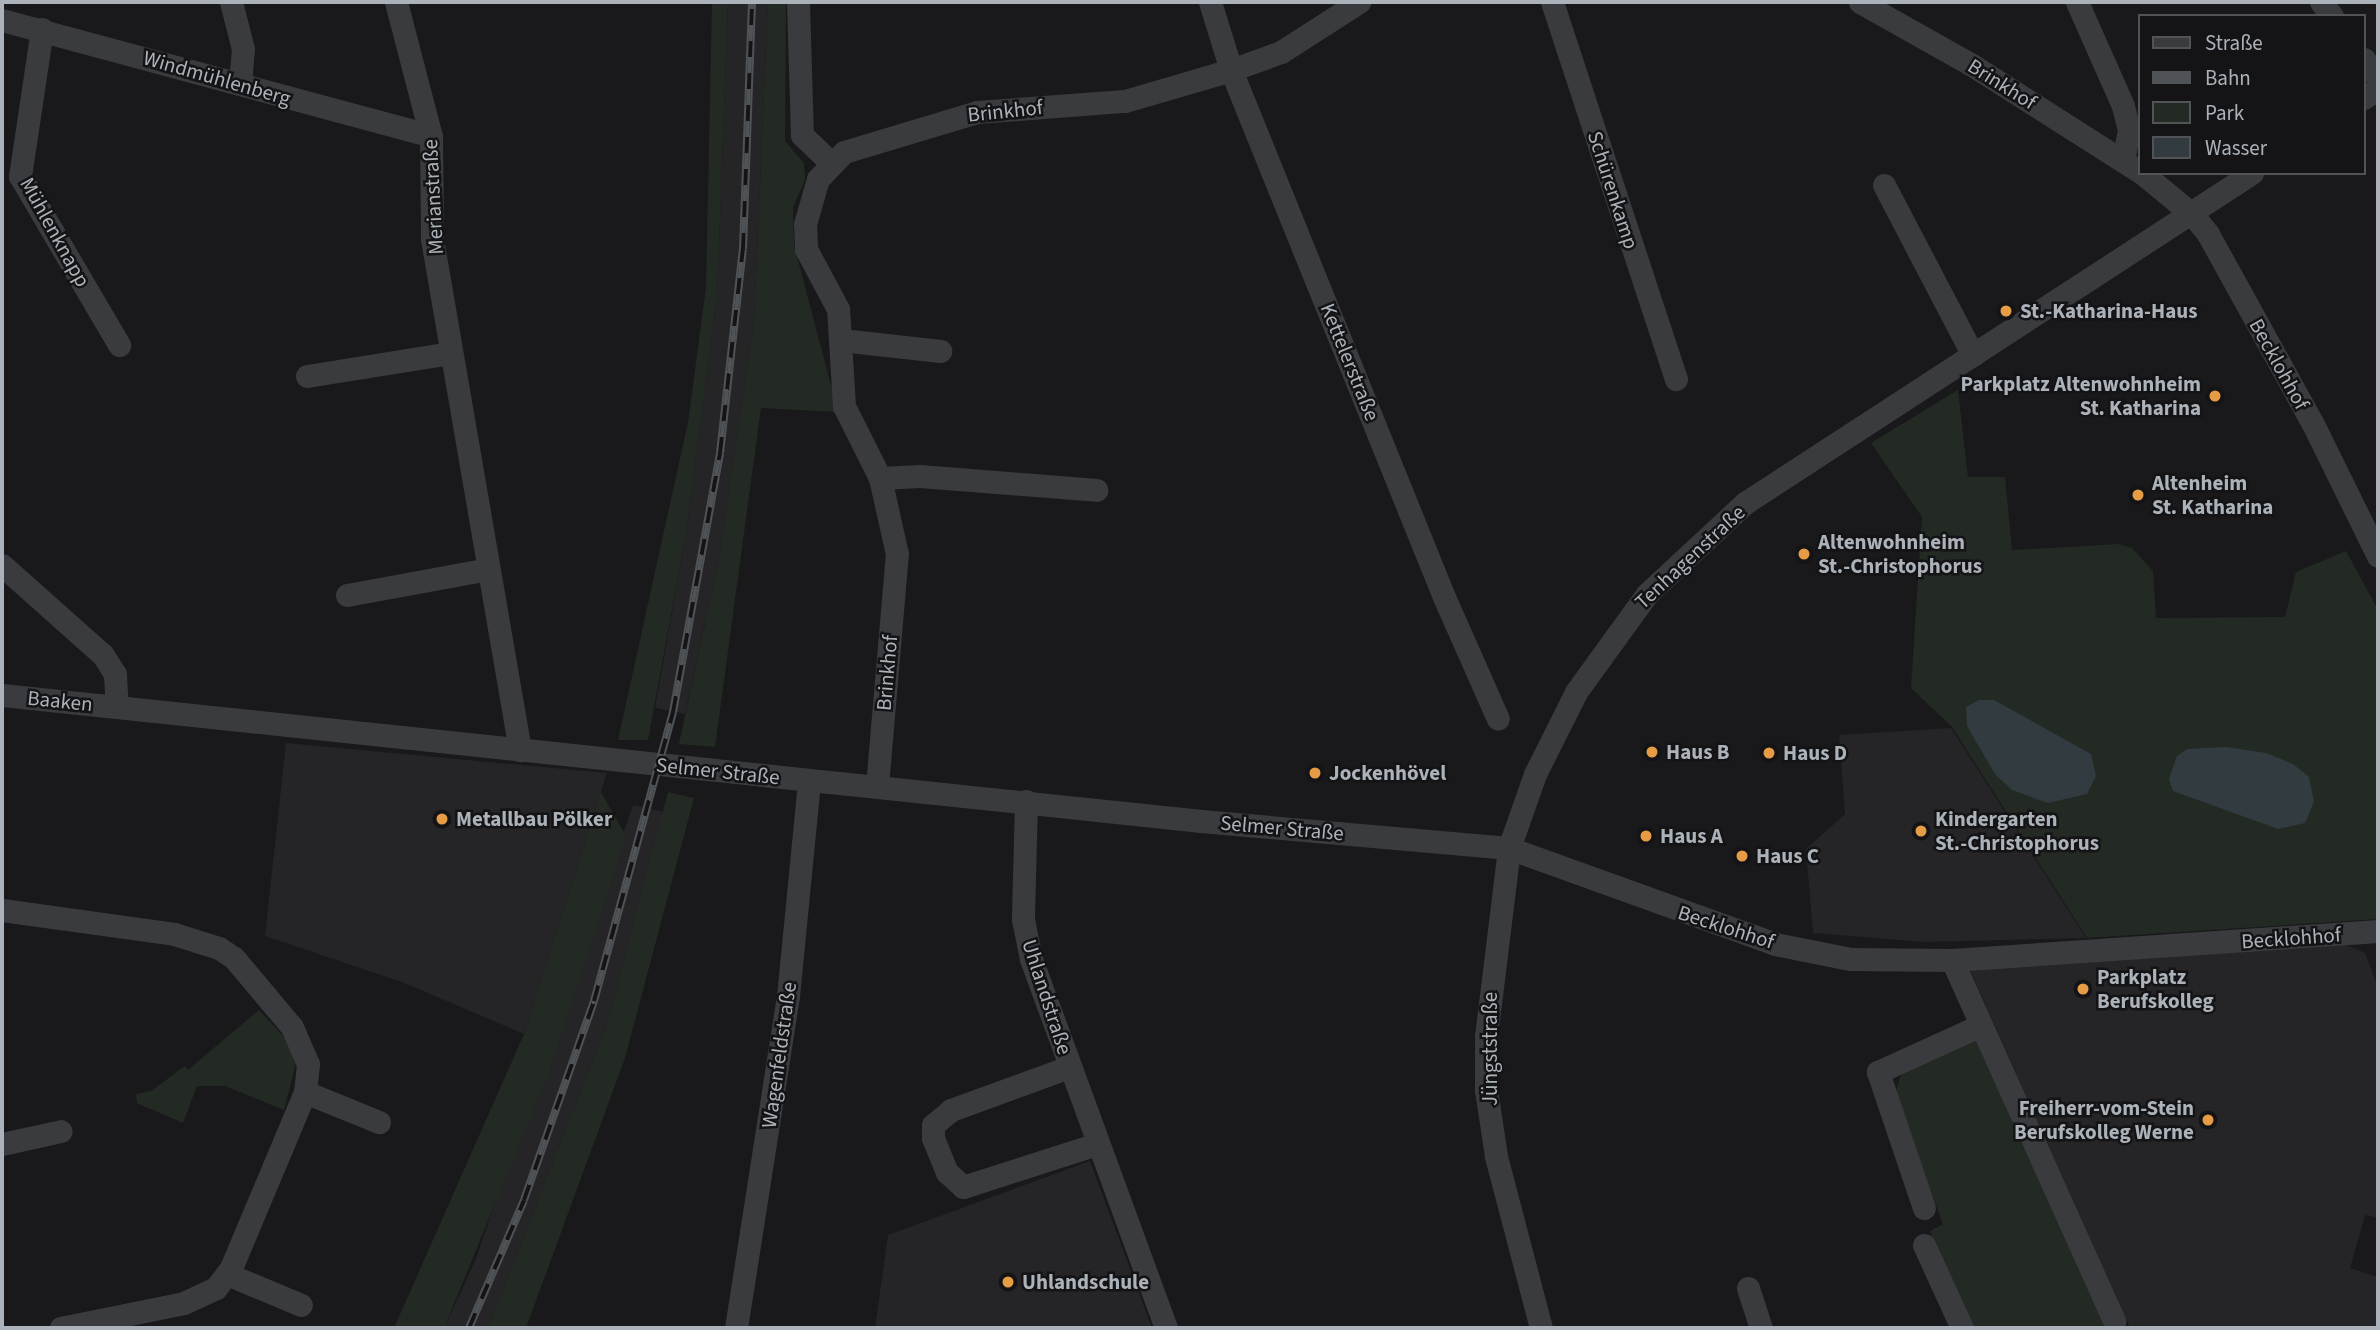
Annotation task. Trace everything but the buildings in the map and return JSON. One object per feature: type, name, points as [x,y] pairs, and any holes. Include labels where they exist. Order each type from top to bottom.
[{"type":"street","points":[[231,2],[243,48],[240,83]]},
{"type":"street","name":"Merianstraße","points":[[396,2],[431,136],[432,239],[520,750]]},
{"type":"street","points":[[798,2],[802,135],[830,162]]},
{"type":"street","name":"Kettelerstraße","points":[[1210,2],[1231,70],[1444,597],[1498,719]]},
{"type":"street","name":"Brinkhof","points":[[877,786],[897,554],[880,478],[844,406],[838,309],[806,250],[810,200],[830,162],[868,142],[977,111],[1125,101],[1231,70],[1280,52],[1359,2]]},
{"type":"street","name":"Schürenkamp","points":[[1552,2],[1676,379]]},
{"type":"street","name":"Brinkhof","points":[[1860,2],[2135,168]]},
{"type":"street","points":[[2077,2],[2123,106],[2135,168]]},
{"type":"street","name":"Windmühlenberg","points":[[2,20],[431,136]]},
{"type":"street","name":"Mühlenknapp","points":[[42,29],[20,176],[119,345]]},
{"type":"street","points":[[2366,63],[2378,78]]},
{"type":"street","name":"Brinkhof","points":[[2144,175],[2192,214]]},
{"type":"street","name":"Tenhagenstraße","points":[[1509,848],[1535,774],[1566,711],[1603,650],[1647,594],[1745,503],[2249,175]]},
{"type":"street","points":[[1884,185],[1973,355]]},
{"type":"street","name":"Becklohhof","points":[[2192,214],[2208,233],[2313,424],[2378,556]]},
{"type":"street","points":[[841,340],[940,351]]},
{"type":"street","points":[[307,376],[451,353]]},
{"type":"street","points":[[880,478],[920,476],[1096,491]]},
{"type":"street","points":[[2,565],[103,656],[114,674],[117,707]]},
{"type":"street","points":[[347,595],[489,569]]},
{"type":"street","name":"Baaken","points":[[2,695],[117,707]]},
{"type":"street","name":"Selmer Straße","points":[[117,707],[810,780],[1509,848]]},
{"type":"street","name":"Wagenfeldstraße","points":[[736,1328],[788,996],[810,780]]},
{"type":"street","name":"Uhlandstraße","points":[[1026,801],[1023,919],[1031,959],[1166,1328]]},
{"type":"street","name":"Becklohhof","points":[[1509,848],[1775,944],[1850,959],[1952,960],[2378,931]]},
{"type":"street","name":"Jüngststraße","points":[[1509,848],[1492,966],[1486,1090],[1496,1156],[1541,1328]]},
{"type":"street","points":[[2,910],[174,934],[219,948],[234,958],[301,1040],[308,1064],[305,1092],[227,1273],[202,1298],[100,1324],[61,1328]]},
{"type":"street","points":[[1952,960],[2114,1321]]},
{"type":"street","points":[[1924,1208],[1878,1072],[1981,1026]]},
{"type":"street","name":"Uhlandstraße","points":[[1069,1067],[951,1110],[933,1125],[933,1138],[947,1172],[962,1187],[1097,1144]]},
{"type":"street","points":[[305,1092],[379,1122]]},
{"type":"street","points":[[2,1144],[61,1131]]},
{"type":"street","points":[[1924,1245],[1962,1328]]},
{"type":"street","points":[[227,1273],[301,1305]]},
{"type":"street","points":[[1748,1288],[1761,1328]]},
{"type":"shaded area","points":[[728,2],[768,2],[754,321],[719,558],[685,714],[655,708],[686,533],[717,297]]},
{"type":"shaded area","name":"Kindergarten St.-Christophorus","points":[[1951,728],[2086,938],[1925,942],[1813,933],[1806,849],[1845,814],[1839,735]]},
{"type":"shaded area","points":[[286,743],[607,773],[524,1034],[402,982],[265,936]]},
{"type":"shaded area","points":[[633,805],[664,812],[607,1024],[488,1328],[444,1328],[475,1261]]},
{"type":"shaded area","name":"Freiherr-vom-Stein Berufskolleg Werne","points":[[2340,942],[2365,953],[2378,987],[2378,1218],[2365,1215],[2350,1268],[2378,1277],[2378,1328],[2130,1328],[1970,970]]},
{"type":"shaded area","name":"Uhlandschule","points":[[1090,1161],[1152,1328],[875,1328],[888,1235]]},
{"type":"green space","points":[[712,2],[728,2],[717,297],[686,533],[648,740],[618,740],[688,422],[706,287]]},
{"type":"green space","points":[[768,2],[786,2],[785,141],[804,163],[805,180],[793,207],[794,245],[838,412],[761,408],[715,747],[679,744],[719,558],[754,321]]},
{"type":"green space","points":[[1958,390],[1968,477],[2005,477],[2012,550],[2119,544],[2132,548],[2153,571],[2156,618],[2285,617],[2296,572],[2346,551],[2378,610],[2378,919],[2087,938],[1952,727],[1911,688],[1922,517],[1871,443]]},
{"type":"green space","points":[[601,792],[626,836],[548,1075],[444,1328],[394,1328],[524,1034]]},
{"type":"green space","points":[[668,792],[694,798],[625,1058],[526,1328],[488,1328],[607,1024]]},
{"type":"green space","points":[[259,1010],[286,1039],[296,1063],[284,1110],[225,1086],[197,1086],[183,1123],[137,1103],[136,1094],[151,1091],[185,1066],[188,1070]]},
{"type":"green space","points":[[1981,1025],[2117,1328],[1972,1328],[1930,1231],[1943,1224],[1895,1094],[1903,1069]]},
{"type":"water","points":[[1979,700],[1994,700],[2091,754],[2096,776],[2087,794],[2048,803],[2012,790],[1995,774],[1967,726],[1966,707]]},
{"type":"water","points":[[2226,747],[2266,753],[2293,764],[2309,777],[2314,802],[2305,823],[2278,829],[2173,791],[2169,779],[2177,756],[2187,749]]},
{"type":"railway","points":[[469,1328],[524,1200],[594,1001],[673,712],[720,453],[743,249],[752,2]]},
{"type":"place","name":"St.-Katharina-Haus","points":[[2006,311]]},
{"type":"place","name":"Parkplatz Altenwohnheim St. Katharina","points":[[2215,396]]},
{"type":"place","name":"Altenheim St. Katharina","points":[[2138,495]]},
{"type":"place","name":"Altenwohnheim St.-Christophorus","points":[[1804,554]]},
{"type":"place","name":"Haus B","points":[[1652,752]]},
{"type":"place","name":"Haus D","points":[[1769,753]]},
{"type":"place","name":"Jockenhövel","points":[[1315,773]]},
{"type":"place","name":"Metallbau Pölker","points":[[442,819]]},
{"type":"place","name":"Kindergarten St.-Christophorus","points":[[1921,831]]},
{"type":"place","name":"Haus A","points":[[1646,836]]},
{"type":"place","name":"Haus C","points":[[1742,856]]},
{"type":"place","name":"Parkplatz Berufskolleg","points":[[2083,989]]},
{"type":"place","name":"Freiherr-vom-Stein Berufskolleg Werne","points":[[2208,1120]]},
{"type":"place","name":"Uhlandschule","points":[[1008,1282]]}]
